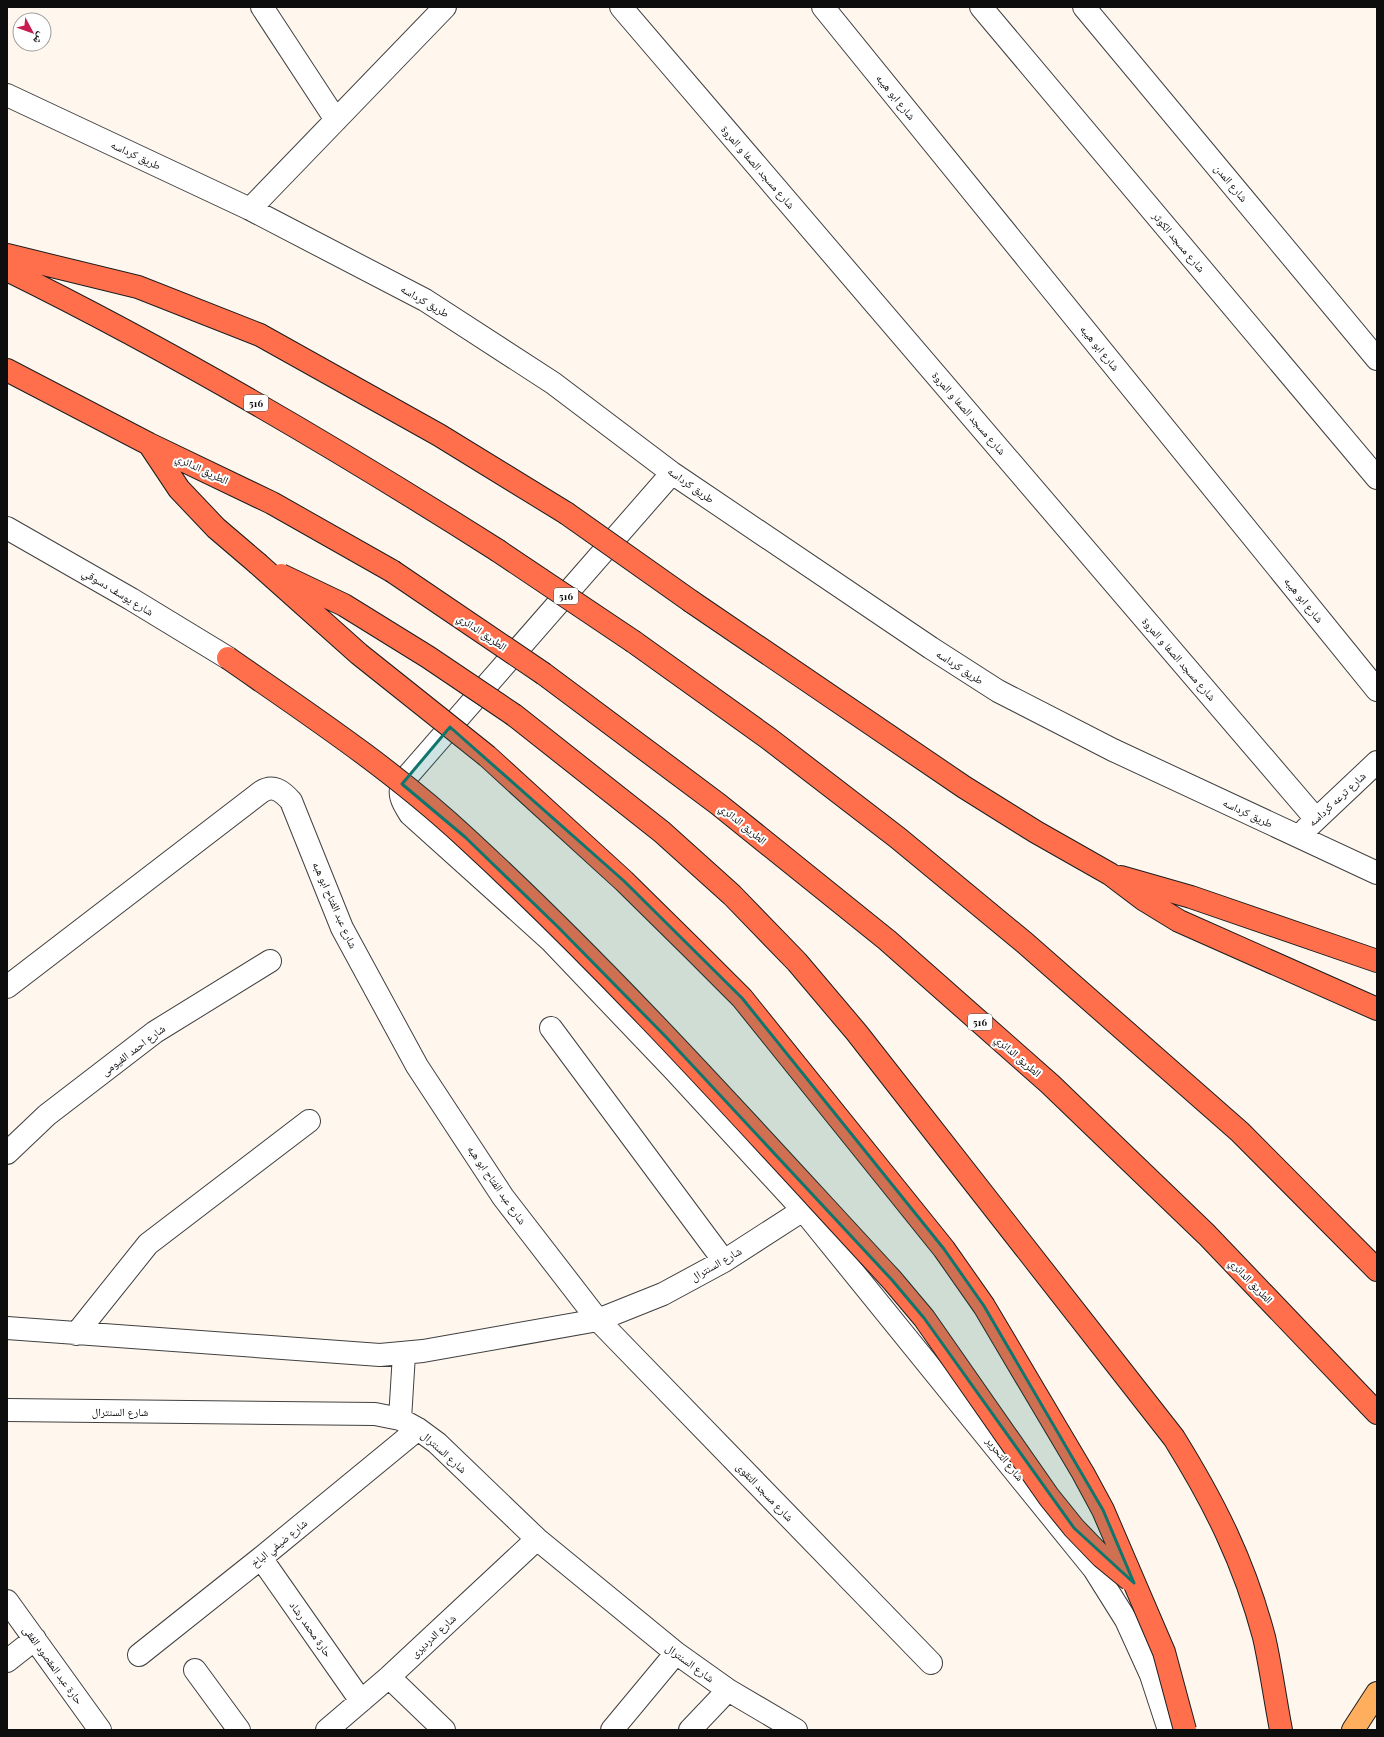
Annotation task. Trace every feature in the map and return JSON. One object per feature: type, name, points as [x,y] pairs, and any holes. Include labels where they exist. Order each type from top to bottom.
[{"type":"highway","points":[[7,256],[138,286],[260,335],[439,435],[566,512],[692,602],[964,787],[1036,832],[1110,874],[1143,899],[1179,921],[1377,1009]]},
{"type":"highway","name":"516","points":[[7,270],[174,356],[284,418],[392,483],[497,550],[634,642],[774,743],[898,838],[1025,943],[1240,1132],[1377,1270]]},
{"type":"highway","name":"الطريق الدائري","points":[[7,370],[148,444],[272,503],[392,571],[544,674],[742,823],[887,940],[1050,1084],[1207,1235],[1377,1413]]},
{"type":"highway","points":[[148,444],[179,489],[216,528],[359,654],[487,756],[624,881],[742,998],[944,1249],[984,1306],[1083,1472],[1103,1510],[1164,1652],[1185,1730]]},
{"type":"highway","points":[[257,563],[344,605],[428,657],[514,715],[662,832],[732,895],[797,962],[857,1033],[1174,1438],[1203,1485],[1228,1534],[1248,1586],[1264,1638],[1281,1730]]},
{"type":"highway","points":[[228,658],[376,762],[465,837],[558,927],[666,1037],[892,1280],[924,1318],[1045,1490],[1074,1528],[1102,1557],[1134,1583]]},
{"type":"highway","points":[[1110,874],[1191,897],[1377,962]]},
{"type":"main road","points":[[1353,1730],[1377,1693]]},
{"type":"street","points":[[262,7],[336,120]]},
{"type":"street","points":[[250,209],[445,7]]},
{"type":"street","name":"شارع مسجد الصفا و المروة","points":[[621,7],[1316,819]]},
{"type":"street","name":"شارع ابو هيبه","points":[[823,7],[1377,690]]},
{"type":"street","name":"شارع مسجد الكوثر","points":[[981,7],[1377,478]]},
{"type":"street","name":"شارع المدن","points":[[1084,7],[1377,359]]},
{"type":"street","name":"طريق كرداسه","points":[[7,95],[250,209],[426,300],[553,383],[672,473],[931,648],[998,691],[1113,750],[1298,837],[1376,871]]},
{"type":"street","name":"شارع التحرير","points":[[672,473],[404,780],[400,792],[404,804],[410,814],[550,940],[690,1086],[803,1210],[1094,1569],[1126,1620],[1151,1675],[1169,1730]]},
{"type":"street","name":"شارع يوسف دسوقي","points":[[7,528],[131,599],[228,658]]},
{"type":"street","name":"شارع ترعه كرداسه","points":[[1298,837],[1377,762]]},
{"type":"street","name":"شارع عبد الفتاح ابو هبه","points":[[7,987],[261,792],[268,788],[274,788],[284,792],[291,801],[342,928],[417,1066],[503,1197],[598,1320]]},
{"type":"street","name":"شارع احمد الفيومى","points":[[7,1153],[47,1115],[154,1032],[270,960]]},
{"type":"street","points":[[551,1028],[724,1261]]},
{"type":"street","points":[[76,1334],[148,1244],[309,1121]]},
{"type":"street","name":"شارع السنترال","points":[[7,1328],[380,1355],[404,1354],[598,1320],[663,1294],[724,1261],[803,1210]]},
{"type":"street","name":"شارع مسجد التقوى","points":[[598,1320],[931,1663]]},
{"type":"street","points":[[404,1354],[409,1424]]},
{"type":"street","name":"شارع السنترال","points":[[7,1410],[375,1414],[409,1424],[437,1443],[537,1539],[676,1654],[728,1690],[796,1730]]},
{"type":"street","name":"شارع ضيفي الباخ","points":[[139,1655],[261,1558],[409,1424]]},
{"type":"street","name":"شارع الدرديرى","points":[[330,1729],[389,1677],[537,1539]]},
{"type":"street","name":"حارة محمد رشاد","points":[[261,1558],[361,1701]]},
{"type":"street","name":"حارة عبد المقصود الفقى","points":[[7,1601],[100,1730]]},
{"type":"street","points":[[7,1661],[35,1639]]},
{"type":"street","points":[[612,1730],[676,1654]]},
{"type":"street","points":[[195,1670],[239,1730]]},
{"type":"street","points":[[389,1677],[444,1730]]},
{"type":"street","points":[[690,1730],[728,1690]]},
{"type":"highlighted area","points":[[450,727],[624,881],[742,998],[944,1249],[984,1306],[1103,1510],[1134,1583],[1074,1528],[924,1318],[892,1280],[666,1037],[558,927],[465,837],[402,784]]}]
